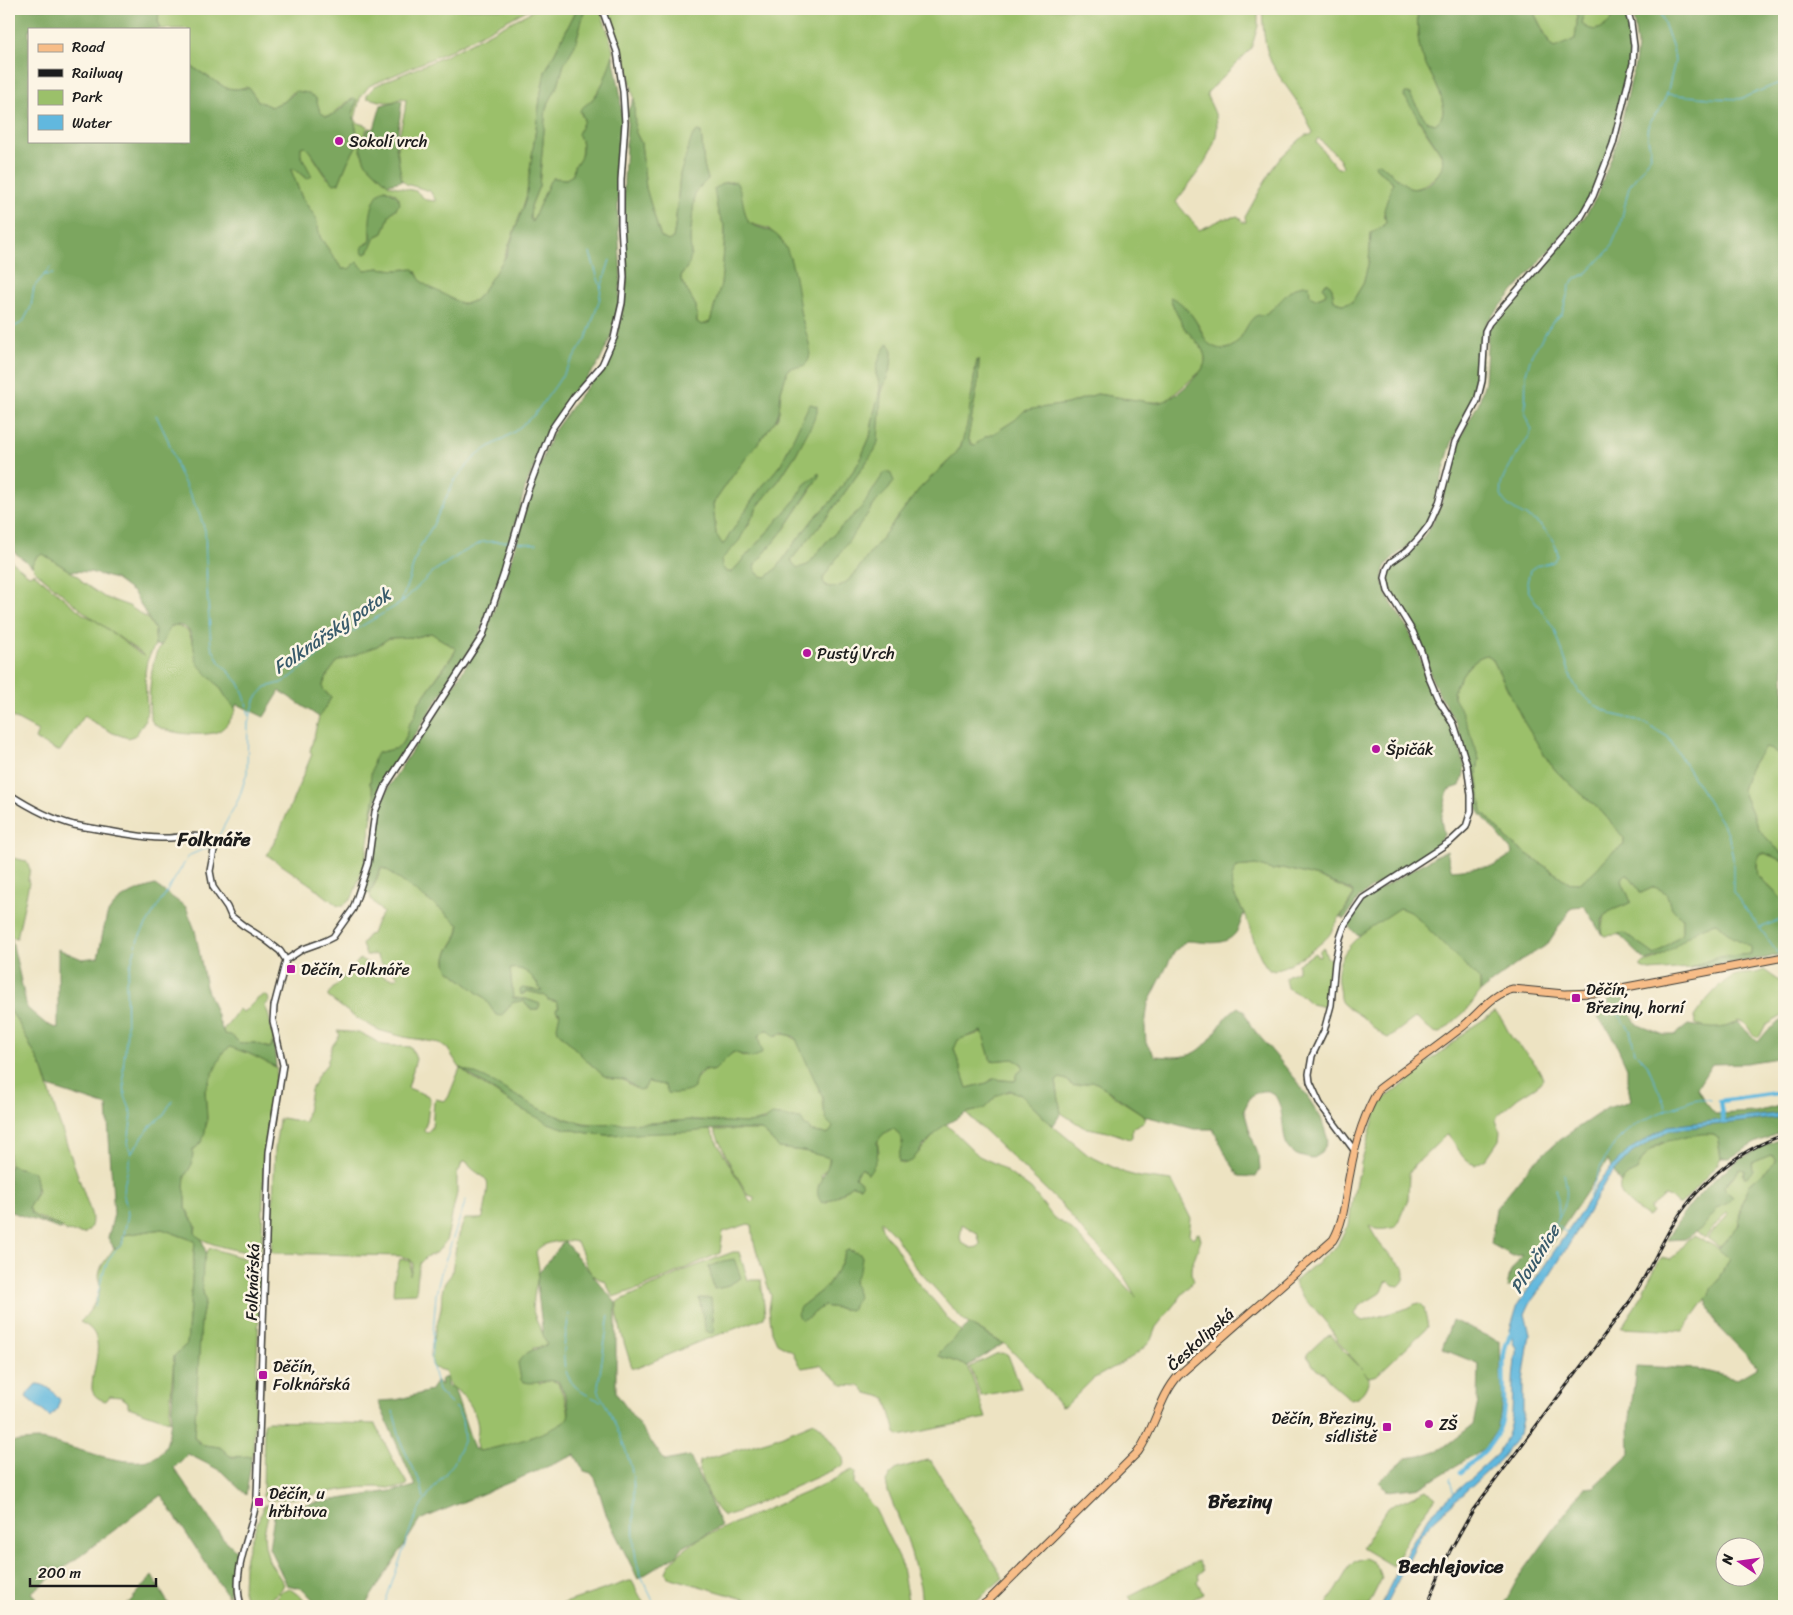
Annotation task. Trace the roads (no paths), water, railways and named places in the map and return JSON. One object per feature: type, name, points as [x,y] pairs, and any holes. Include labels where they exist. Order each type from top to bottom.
[{"type":"main road","name":"Českolipská","points":[[981,1606],[1135,1456],[1144,1445],[1167,1392],[1179,1375],[1333,1240],[1343,1218],[1354,1150],[1371,1102],[1380,1090],[1463,1027],[1490,1000],[1505,991],[1513,989],[1564,994],[1595,993],[1781,958]]},
{"type":"street","points":[[9,794],[52,817],[74,824],[147,837],[207,837],[215,845],[210,870],[213,887],[231,916],[266,940],[286,960],[302,950],[325,942],[333,937],[353,909],[368,864],[376,812],[386,785],[483,635],[504,573],[528,490],[551,430],[574,397],[602,365],[614,338],[622,303],[624,277],[621,180],[625,122],[623,92],[616,52],[602,9]]},
{"type":"street","points":[[1354,1150],[1320,1104],[1310,1082],[1309,1074],[1312,1056],[1324,1031],[1331,1004],[1335,962],[1345,924],[1363,898],[1451,842],[1466,827],[1471,795],[1467,765],[1454,724],[1437,697],[1413,632],[1388,591],[1385,578],[1387,569],[1391,562],[1408,550],[1419,538],[1429,525],[1439,503],[1456,442],[1477,401],[1482,381],[1485,331],[1489,323],[1581,217],[1593,196],[1613,144],[1633,64],[1634,46],[1627,9]]},
{"type":"street","name":"Folknářská","points":[[241,1606],[238,1588],[240,1567],[254,1518],[257,1496],[269,1152],[283,1065],[273,1021],[274,1006],[286,960]]},
{"type":"water","points":[[1784,1113],[1784,1117],[1669,1130],[1632,1153],[1607,1179],[1576,1233],[1547,1280],[1530,1303],[1525,1314],[1530,1334],[1523,1381],[1523,1414],[1519,1434],[1501,1459],[1422,1533],[1385,1606],[1380,1606],[1409,1548],[1430,1515],[1497,1454],[1503,1445],[1507,1436],[1512,1411],[1513,1376],[1517,1347],[1514,1345],[1510,1330],[1518,1304],[1577,1218],[1603,1176],[1630,1149],[1668,1126]]},
{"type":"water","points":[[36,1384],[40,1384],[53,1391],[60,1400],[57,1409],[50,1417],[26,1397]]},
{"type":"waterway","points":[[1659,9],[1673,48],[1675,61],[1667,94],[1661,107],[1649,123],[1647,131],[1651,156],[1629,187],[1620,226],[1610,249],[1587,273],[1574,280],[1570,285],[1562,314],[1553,321],[1532,354],[1526,373],[1525,415],[1532,430],[1504,477],[1501,493],[1503,500],[1508,505],[1543,528],[1556,546],[1558,556],[1553,562],[1536,566],[1530,570],[1527,583],[1529,592],[1555,630],[1572,680],[1579,692],[1595,705],[1615,715],[1641,721],[1668,737],[1728,833],[1733,858],[1733,892],[1779,954]]},
{"type":"waterway","points":[[1667,94],[1740,99],[1784,81]]},
{"type":"waterway","name":"Folknářský potok","points":[[216,841],[239,798],[247,773],[248,723],[256,698],[266,687],[281,683],[291,677],[336,641],[401,603],[419,548],[432,527],[454,481],[474,458],[514,432],[534,415],[586,339],[599,302],[601,288],[590,253]]},
{"type":"waterway","points":[[601,288],[610,260]]},
{"type":"waterway","points":[[9,330],[23,322],[31,307],[34,287],[51,267]]},
{"type":"waterway","points":[[44,275],[53,274]]},
{"type":"waterway","points":[[156,415],[205,530],[211,646],[219,661],[239,683],[249,715]]},
{"type":"waterway","points":[[401,603],[434,571],[460,554],[482,542],[510,541]]},
{"type":"waterway","points":[[517,542],[537,544]]},
{"type":"waterway","name":"Folknářský potok","points":[[95,1306],[107,1264],[111,1256],[122,1245],[128,1214],[123,1191],[131,1154],[128,1143],[132,1114],[125,1096],[123,1069],[127,1031],[126,981],[138,939],[187,859],[190,855],[211,846]]},
{"type":"waterway","points":[[1760,928],[1784,918]]},
{"type":"waterway","points":[[1613,1006],[1630,1030],[1635,1052],[1647,1064],[1667,1110]]},
{"type":"waterway","points":[[1723,1121],[1720,1101],[1784,1092]]},
{"type":"waterway","points":[[1588,1202],[1589,1195],[1603,1162],[1611,1149],[1628,1130],[1650,1117],[1690,1101],[1698,1099],[1711,1100]]},
{"type":"waterway","points":[[131,1153],[150,1127],[164,1114],[172,1101]]},
{"type":"waterway","name":"Ploučnice","points":[[1564,1174],[1566,1200],[1562,1212],[1554,1224],[1567,1233]]},
{"type":"waterway","points":[[1555,1188],[1559,1217]]},
{"type":"waterway","points":[[384,1606],[413,1522],[428,1495],[454,1463],[464,1439],[462,1419],[458,1411],[438,1391],[431,1359],[436,1294],[441,1273],[466,1200]]},
{"type":"waterway","points":[[569,1314],[564,1355],[568,1377],[575,1386],[601,1401]]},
{"type":"waterway","points":[[609,1315],[598,1386],[601,1397],[622,1440],[631,1467],[634,1490],[634,1547],[641,1575],[653,1601],[653,1606]]},
{"type":"waterway","points":[[1461,1472],[1488,1447],[1499,1429],[1503,1417],[1504,1404],[1504,1353],[1507,1341],[1513,1331]]},
{"type":"waterway","points":[[393,1411],[402,1445],[421,1484],[424,1499]]},
{"type":"waterway","points":[[1451,1478],[1453,1492]]},
{"type":"railway","points":[[1427,1606],[1450,1551],[1473,1510],[1630,1301],[1669,1231],[1691,1199],[1718,1172],[1733,1161],[1749,1150],[1784,1135]]},
{"type":"place","name":"Sokolí vrch","points":[[339,141]]},
{"type":"place","name":"Pustý Vrch","points":[[807,653]]},
{"type":"place","name":"Špičák","points":[[1376,749]]},
{"type":"place","name":"Děčín, Folknáře","points":[[291,969]]},
{"type":"place","name":"Děčín, Březiny, horní","points":[[1576,998]]},
{"type":"place","name":"Děčín, Folknářská","points":[[263,1375]]},
{"type":"place","name":"ZŠ","points":[[1429,1424]]},
{"type":"place","name":"Děčín, Březiny, sídliště","points":[[1387,1427]]},
{"type":"place","name":"Děčín, u hřbitova","points":[[259,1502]]},
{"type":"district","name":"Folknáře","points":[[214,839]]},
{"type":"district","name":"Březiny","points":[[1240,1501]]},
{"type":"district","name":"Bechlejovice","points":[[1451,1566]]}]
